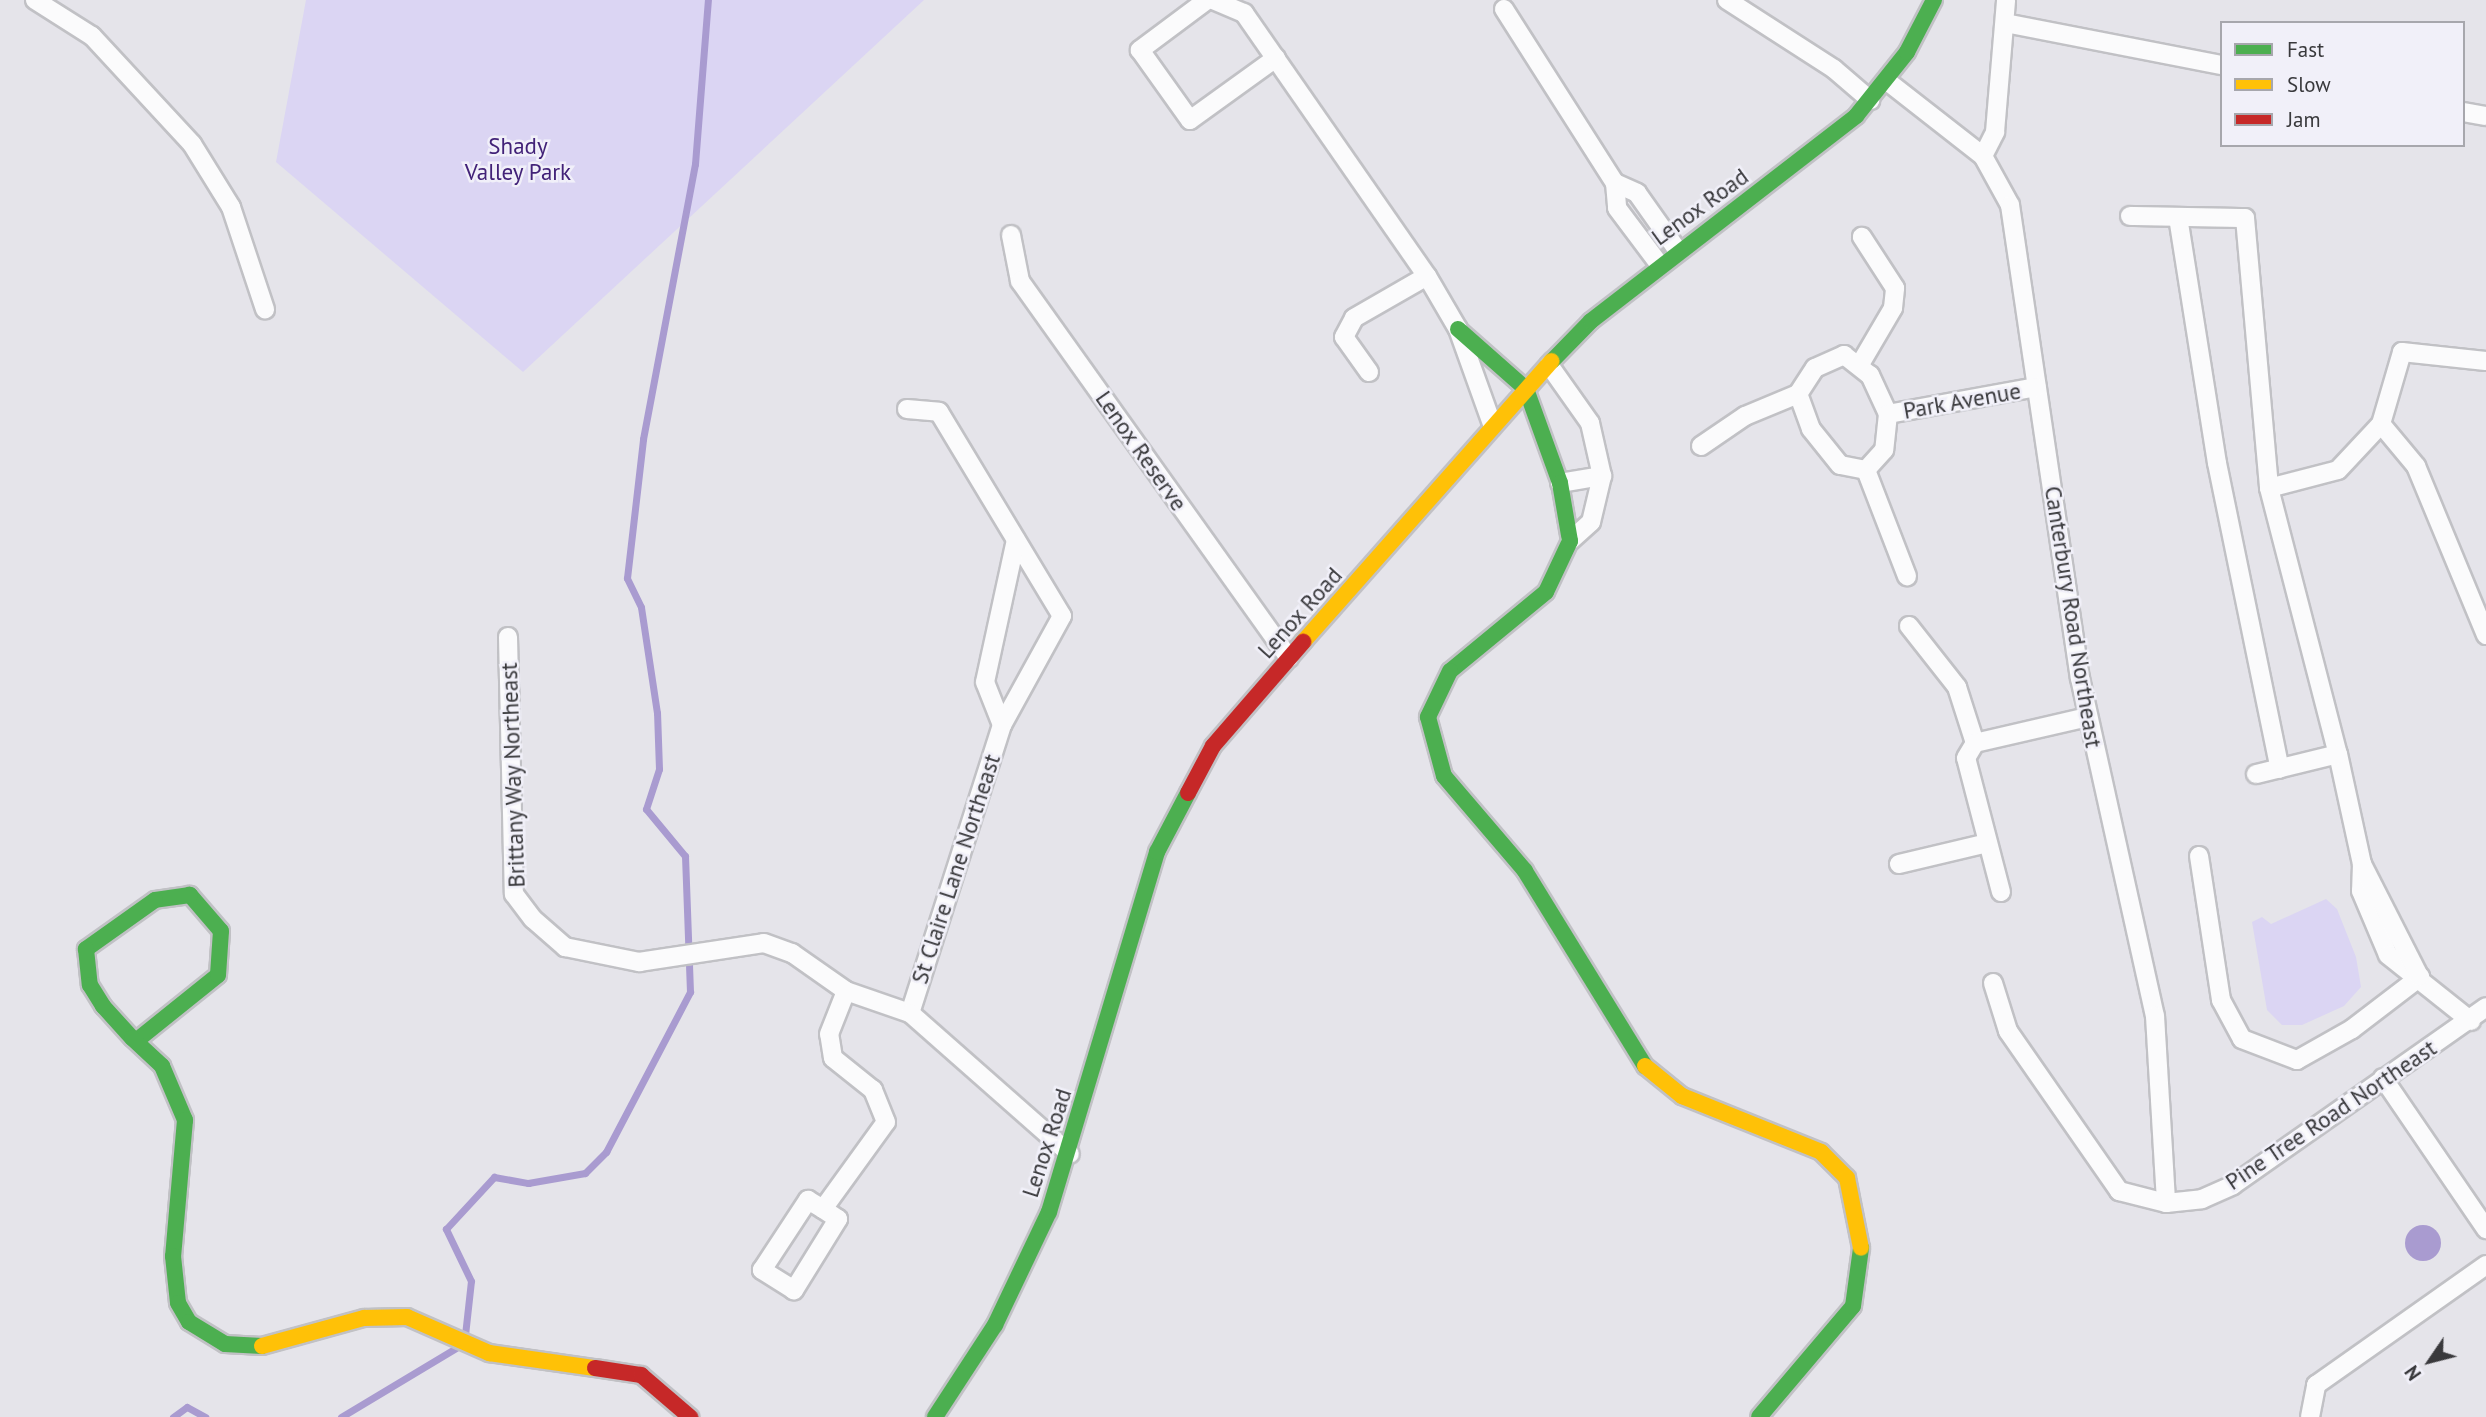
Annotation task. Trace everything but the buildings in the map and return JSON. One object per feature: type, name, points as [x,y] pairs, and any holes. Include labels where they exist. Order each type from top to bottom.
[{"type":"street","points":[[35,0],[92,36],[192,144],[231,207],[265,309]]},
{"type":"street","points":[[1207,0],[1140,50],[1190,120],[1276,58]]},
{"type":"street","points":[[1213,0],[1244,13],[1427,276],[1458,330],[1492,424]]},
{"type":"street","points":[[1727,0],[1835,68],[1870,100]]},
{"type":"street","name":"Lenox Road","points":[[935,1417],[1019,1278],[1070,1154],[1157,852],[1181,797],[1213,746],[1492,424],[1549,365],[1659,264],[1825,144],[1870,100],[1887,81],[1934,0]]},
{"type":"street","points":[[1983,156],[1995,132],[2006,0]]},
{"type":"street","points":[[1504,9],[1615,183],[1617,208],[1659,264]]},
{"type":"street","points":[[2006,23],[2220,65]]},
{"type":"street","name":"Canterbury Road Northeast","points":[[1887,81],[1983,156],[2010,205],[2088,717],[2155,1016],[2166,1203]]},
{"type":"street","points":[[2465,112],[2486,117]]},
{"type":"street","points":[[1615,183],[1637,193],[1678,251]]},
{"type":"street","points":[[2130,216],[2245,218],[2269,488],[2338,754],[2362,864],[2368,916],[2388,955],[2420,976],[2471,1021]]},
{"type":"street","points":[[2178,217],[2217,463],[2280,769]]},
{"type":"street","name":"Lenox Reserve","points":[[1011,235],[1020,281],[1289,658]]},
{"type":"street","points":[[1701,446],[1745,416],[1798,394],[1815,368],[1844,355],[1859,366],[1894,308],[1895,288],[1862,237]]},
{"type":"street","points":[[1369,372],[1344,337],[1354,318],[1427,276]]},
{"type":"street","points":[[1458,330],[1526,389],[1560,483],[1570,541]]},
{"type":"street","points":[[2269,488],[2338,470],[2381,424],[2402,352],[2486,361]]},
{"type":"street","points":[[1549,365],[1590,423],[1602,476],[1591,522],[1570,541],[1546,592],[1450,671],[1428,717],[1444,776],[1525,872],[1637,1059],[1682,1096],[1821,1152],[1847,1178],[1863,1238],[1853,1306],[1759,1417]]},
{"type":"street","name":"Park Avenue","points":[[1859,366],[1870,375],[1888,414],[1884,450],[1866,470]]},
{"type":"street","name":"Park Avenue","points":[[1888,414],[2037,387]]},
{"type":"street","points":[[1798,394],[1811,429],[1840,465],[1866,470],[1907,576]]},
{"type":"street","name":"St Claire Lane Northeast","points":[[907,410],[939,412],[1062,616],[1002,725],[910,1013]]},
{"type":"street","points":[[2381,424],[2416,466],[2486,635]]},
{"type":"street","points":[[1560,483],[1602,476]]},
{"type":"street","name":"St Claire Lane Northeast","points":[[1002,725],[985,682],[1016,540]]},
{"type":"street","points":[[1909,626],[1956,687],[1975,743]]},
{"type":"street","name":"Brittany Way Northeast","points":[[508,637],[514,894],[565,947],[639,962],[764,943],[792,953],[846,991],[910,1013]]},
{"type":"street","points":[[2001,892],[1966,758],[1975,743],[2088,717]]},
{"type":"street","points":[[2256,774],[2338,754]]},
{"type":"street","points":[[1899,864],[1988,843]]},
{"type":"street","points":[[2199,856],[2221,1000],[2242,1039],[2297,1060],[2352,1029],[2420,976]]},
{"type":"street","points":[[2362,864],[2420,976]]},
{"type":"street","points":[[136,1041],[218,975],[222,931],[190,895],[155,900],[86,949],[90,985],[136,1041],[162,1066],[184,1121],[173,1256],[178,1303],[189,1322],[225,1344],[264,1346],[364,1318],[407,1317],[443,1330],[483,1350],[536,1364],[606,1365],[641,1375],[690,1417]]},
{"type":"street","points":[[2368,916],[2387,911]]},
{"type":"street","points":[[1993,983],[2008,1031],[2119,1191],[2166,1203]]},
{"type":"street","points":[[823,1209],[886,1122],[873,1090],[833,1058],[829,1034],[846,991]]},
{"type":"street","name":"Pine Tree Road Northeast","points":[[2166,1203],[2202,1199],[2233,1185],[2383,1078],[2471,1021],[2486,1007]]},
{"type":"street","points":[[910,1013],[1070,1154]]},
{"type":"street","points":[[2383,1078],[2486,1230]]},
{"type":"street","points":[[808,1200],[823,1209],[838,1219],[794,1290],[762,1270],[808,1200]]},
{"type":"street","points":[[2310,1417],[2316,1385],[2486,1265]]},
{"type":"green space","name":"Shady Valley Park","points":[[306,0],[924,0],[523,372],[276,162]]},
{"type":"green space","points":[[2326,899],[2337,909],[2356,957],[2361,987],[2344,1006],[2302,1025],[2282,1025],[2267,1010],[2252,922],[2262,917],[2271,924]]},
{"type":"shaded area","points":[[2423,1225],[2436,1230],[2441,1243],[2436,1256],[2423,1261],[2410,1256],[2405,1243],[2410,1230]]},
{"type":"waterway","points":[[465,1335],[471,1281],[446,1229],[494,1177],[528,1183],[585,1173],[606,1152],[690,992],[685,856],[646,809],[659,769],[657,713],[641,607],[627,578],[643,439],[695,164],[708,0]]},
{"type":"waterway","points":[[341,1417],[459,1346]]},
{"type":"waterway","points":[[173,1417],[187,1407],[205,1417]]},
{"type":"traffic: fast","points":[[1552,361],[1591,321],[1856,116],[1907,52],[1934,0]]},
{"type":"traffic: fast","points":[[1458,329],[1526,389],[1560,483],[1570,541],[1546,592],[1450,671],[1428,717],[1444,776],[1525,871],[1645,1066]]},
{"type":"traffic: fast","points":[[935,1417],[995,1325],[1049,1212],[1157,852],[1188,793]]},
{"type":"traffic: fast","points":[[136,1041],[218,975],[221,931],[190,895],[155,900],[86,949],[90,985],[103,1006],[132,1038],[162,1066],[185,1120],[173,1256],[178,1303],[189,1322],[225,1344],[262,1346]]},
{"type":"traffic: fast","points":[[1759,1417],[1853,1306],[1861,1248]]},
{"type":"traffic: slow","points":[[1303,642],[1552,361]]},
{"type":"traffic: slow","points":[[1645,1066],[1682,1096],[1821,1152],[1847,1178],[1861,1248]]},
{"type":"traffic: slow","points":[[262,1346],[364,1318],[407,1317],[489,1353],[595,1368]]},
{"type":"traffic: jam","points":[[1188,793],[1213,746],[1303,642]]},
{"type":"traffic: jam","points":[[595,1368],[641,1375],[690,1417]]}]
